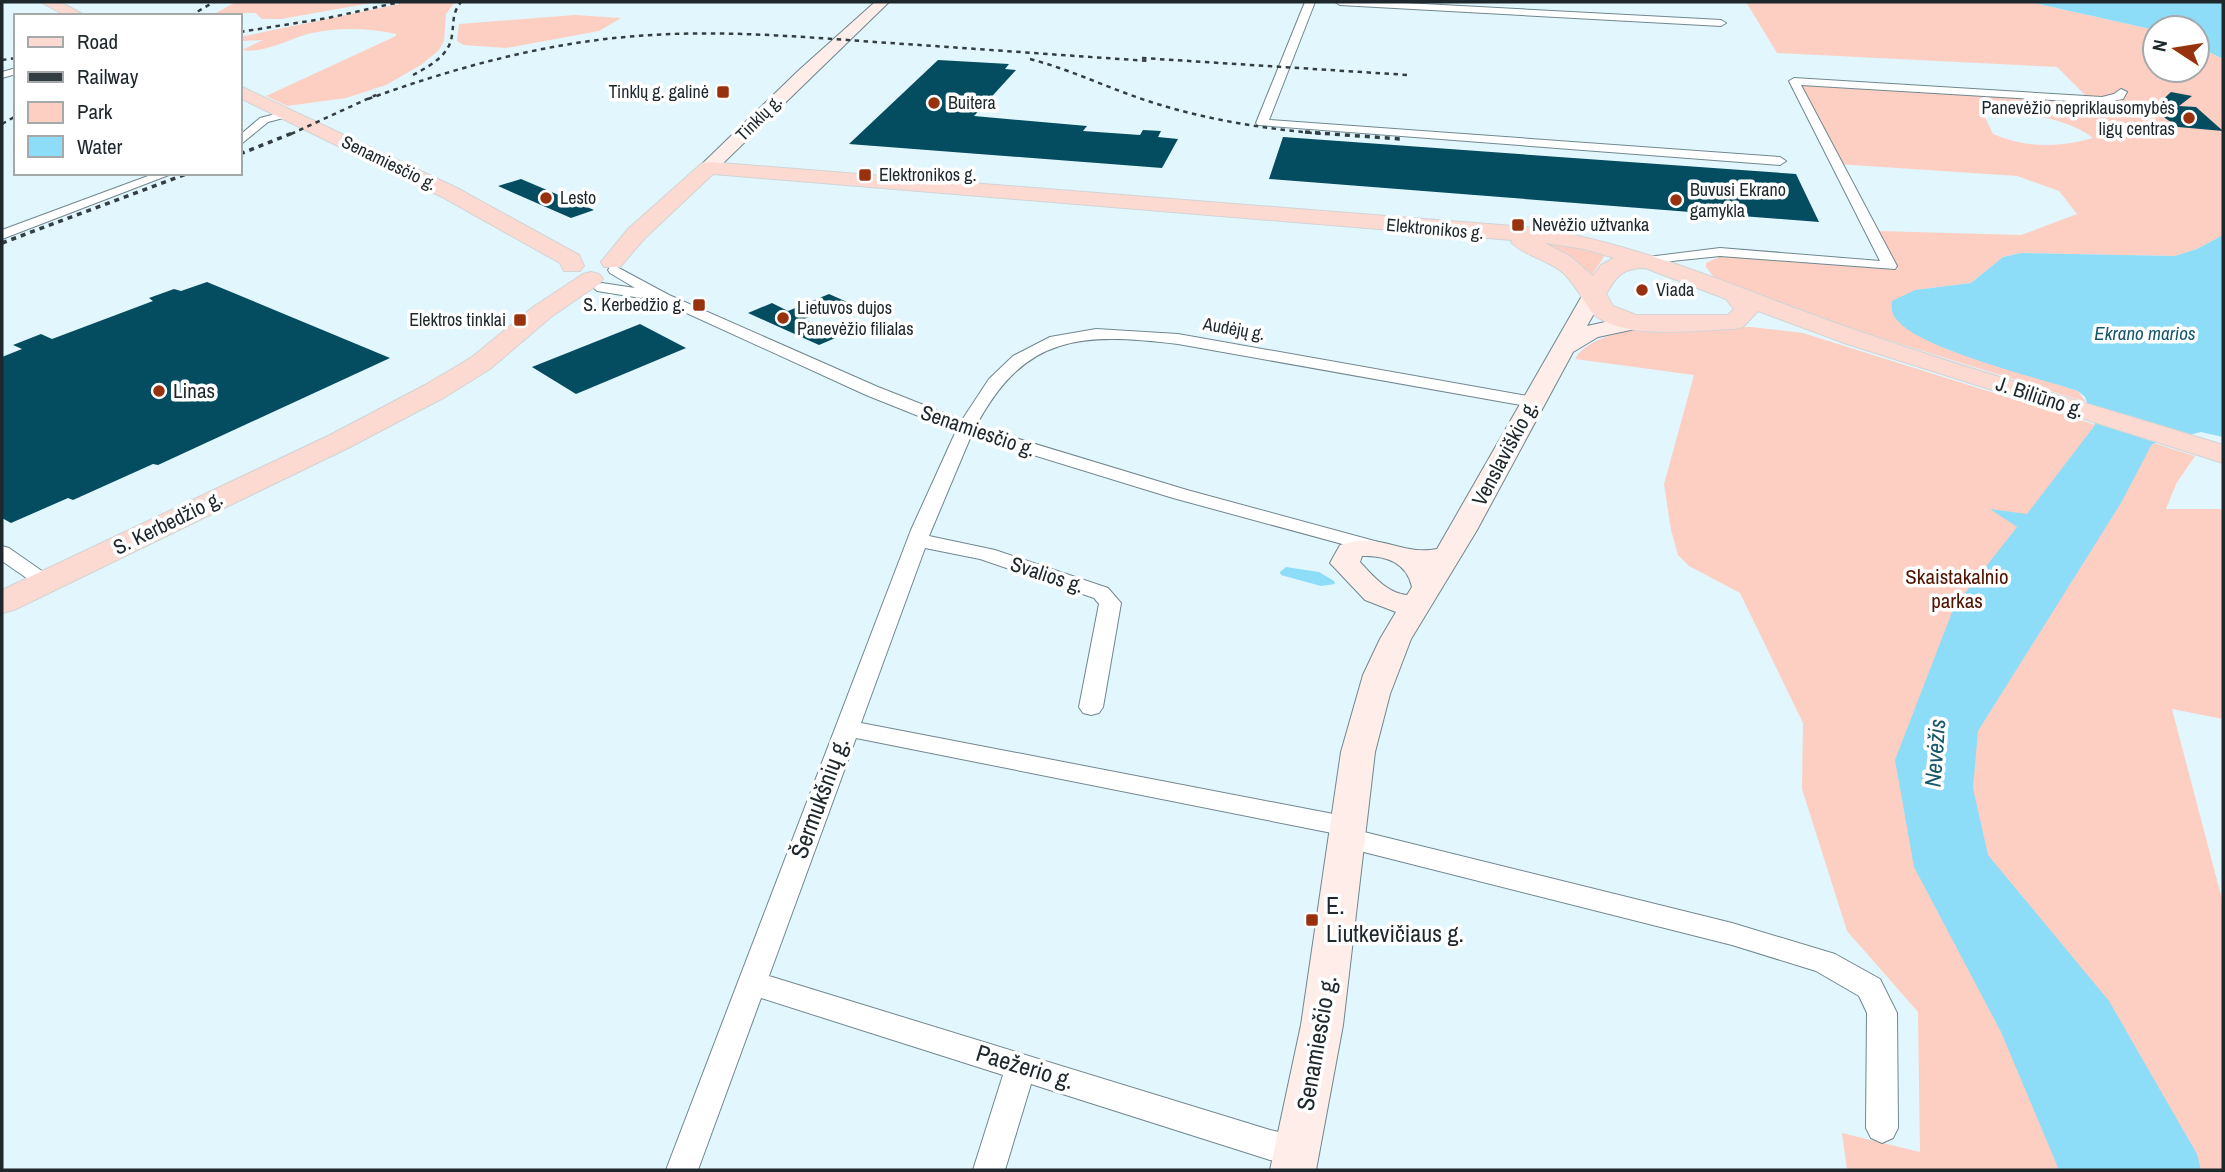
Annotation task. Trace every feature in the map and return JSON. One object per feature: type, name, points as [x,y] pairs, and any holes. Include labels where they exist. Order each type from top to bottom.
[{"type":"main road","points":[[48,2],[75,14]]},
{"type":"main road","name":"Tinklų g.","points":[[600,264],[708,168],[798,79],[882,2]]},
{"type":"main road","name":"Senamiesčio g.","points":[[242,92],[544,239],[571,260],[600,264]]},
{"type":"main road","name":"Elektronikos g.","points":[[708,168],[1558,237],[1614,249],[1727,291]]},
{"type":"main road","name":"Elektronikos g.","points":[[1493,233],[1533,246],[1560,259],[1575,271],[1604,311],[1632,323]]},
{"type":"main road","points":[[1594,294],[1610,266],[1619,262],[1648,261]]},
{"type":"main road","name":"S. Kerbedžio g.","points":[[2,603],[407,406],[465,373],[600,264]]},
{"type":"main road","name":"S. Kerbedžio g.","points":[[513,336],[532,328],[570,299],[600,264]]},
{"type":"main road","points":[[1727,291],[1746,306],[1746,311],[1734,322]]},
{"type":"main road","name":"J. Biliūno g.","points":[[1727,291],[1856,339],[2212,451]]},
{"type":"main road","name":"Venslaviškio g.","points":[[1406,605],[1463,530],[1594,294]]},
{"type":"main road","points":[[1562,349],[1591,332],[1632,323]]},
{"type":"main road","name":"J. Biliūno g.","points":[[1632,323],[1787,324],[1856,339]]},
{"type":"main road","points":[[1412,559],[1423,571],[1406,605],[1346,563],[1350,551],[1375,547],[1412,559],[1446,555]]},
{"type":"main road","name":"Senamiesčio g.","points":[[1295,1160],[1322,1025],[1358,752],[1367,713],[1406,605]]},
{"type":"street","points":[[1310,2],[1262,123],[1780,161]]},
{"type":"street","points":[[1340,2],[1721,23]]},
{"type":"street","points":[[1648,261],[1712,253],[1890,266],[1794,81],[2102,100],[2119,97],[2121,92]]},
{"type":"street","points":[[242,139],[264,120],[286,114]]},
{"type":"street","points":[[2,235],[163,175]]},
{"type":"street","points":[[1712,253],[1701,264],[1704,275],[1727,291]]},
{"type":"street","name":"Senamiesčio g.","points":[[600,264],[658,297],[872,391],[965,428],[1305,530],[1375,547]]},
{"type":"street","name":"Senamiesčio g.","points":[[600,264],[658,297]]},
{"type":"street","name":"Audėjų g.","points":[[965,428],[985,397],[1021,358],[1040,346],[1105,333],[1178,339],[1532,402]]},
{"type":"street","name":"Šermukšnių g.","points":[[682,1170],[846,728],[965,428]]},
{"type":"street","name":"Senamiesčio g.","points":[[1305,530],[1346,563]]},
{"type":"street","name":"Svalios g.","points":[[918,541],[949,544],[973,551],[1101,593],[1106,597],[1110,603],[1091,706]]},
{"type":"street","points":[[2,552],[46,582]]},
{"type":"street","points":[[846,728],[1349,833],[1656,914],[1825,962],[1870,988],[1882,1013],[1882,1128]]},
{"type":"street","name":"Paežerio g.","points":[[752,983],[1270,1145],[1295,1160]]},
{"type":"street","points":[[989,1170],[1021,1065]]},
{"type":"green space","points":[[236,2],[377,2],[281,19],[262,19],[255,13],[214,14]]},
{"type":"green space","points":[[409,2],[455,2],[446,14],[444,41],[439,50],[421,65],[386,85],[346,98],[287,106],[266,96],[396,34],[365,29],[333,30],[312,33],[251,51],[242,50],[263,40],[242,41],[242,37]]},
{"type":"green space","points":[[1746,2],[2030,2],[2141,27],[2141,84],[2211,84],[2211,53],[2223,59],[2223,235],[2197,249],[2175,256],[2020,253],[2003,257],[1971,283],[1915,290],[1946,349],[2078,391],[2086,402],[1798,312],[1716,280],[1706,267],[1706,263],[1723,255],[1898,269],[1878,231],[2021,235],[2077,214],[2059,191],[2017,176],[1837,164],[1794,81],[2087,97],[2057,67],[1777,53]],"holes":[[[1983,113],[2026,115],[2068,124],[2093,138],[2055,145],[2018,142],[1993,134]]]},
{"type":"green space","points":[[575,15],[621,18],[599,31],[506,48],[463,45],[457,41],[459,24]]},
{"type":"green space","points":[[1508,234],[1607,252],[1590,278]]},
{"type":"green space","name":"Skaistakalnio parkas","points":[[1683,327],[1751,327],[1803,333],[2195,456],[2176,484],[2166,509],[2223,509],[2223,719],[2172,709],[2223,903],[2223,1170],[1847,1170],[1842,1133],[1920,1152],[1918,1012],[1847,931],[1802,789],[1803,723],[1740,593],[1689,566],[1678,555],[1664,484],[1694,375],[1575,359],[1588,346],[1630,331]]},
{"type":"water","points":[[2030,2],[2223,2],[2223,59],[2211,53],[2211,14],[2141,14],[2141,27]]},
{"type":"water","points":[[2223,235],[2223,437],[2201,432],[2152,444],[2121,503],[1978,731],[1973,788],[1988,855],[2109,1001],[2197,1154],[2201,1170],[2059,1170],[2001,1032],[1914,867],[1895,760],[1954,607],[2017,527],[1990,509],[2027,514],[2095,425],[2085,397],[2078,391],[1982,362],[1930,342],[1898,321],[1892,312],[1892,301],[1915,290],[1971,283],[2003,257],[2021,253],[2175,256],[2197,249]]},
{"type":"water","points":[[1286,567],[1319,572],[1335,584],[1321,586],[1281,575],[1280,572]]},
{"type":"building","points":[[938,60],[1009,64],[1005,69],[1016,70],[974,116],[1087,126],[1083,131],[1140,135],[1143,130],[1161,131],[1158,137],[1178,139],[1162,168],[849,144]]},
{"type":"building","name":"Panevėžio nepriklausomybės ligų centras","points":[[2171,92],[2192,96],[2179,106],[2196,107],[2223,131],[2178,127],[2152,109],[2154,107],[2151,104],[2157,105]]},
{"type":"building","name":"Buvusi Ekrano gamykla","points":[[1283,137],[1796,174],[1819,222],[1269,179]]},
{"type":"building","name":"Lesto","points":[[521,179],[594,210],[571,218],[498,186]]},
{"type":"building","name":"Linas","points":[[207,282],[390,358],[158,465],[153,464],[73,500],[68,498],[11,523],[2,518],[2,357],[22,349],[13,345],[41,334],[52,339],[153,301],[149,298]]},
{"type":"building","points":[[829,294],[847,302],[804,319],[840,336],[819,345],[748,313],[772,303],[788,311]]},
{"type":"building","points":[[640,324],[686,348],[576,394],[532,367]]},
{"type":"railway","points":[[193,14],[214,2]]},
{"type":"railway","points":[[242,32],[328,18],[400,2]]},
{"type":"railway","points":[[413,75],[432,64],[447,48],[455,14],[461,2]]},
{"type":"railway","points":[[368,99],[463,68],[527,52],[592,41],[656,35],[719,33],[781,36],[1150,61]]},
{"type":"railway","points":[[2,60],[14,58]]},
{"type":"railway","points":[[1142,58],[1408,75]]},
{"type":"railway","points":[[1030,59],[1151,102],[1194,114],[1312,132]]},
{"type":"railway","points":[[291,134],[376,95]]},
{"type":"railway","points":[[2,124],[14,117]]},
{"type":"railway","points":[[242,153],[295,132]]},
{"type":"railway","points":[[1305,132],[1312,132]]},
{"type":"railway","points":[[1312,132],[1401,139]]},
{"type":"railway","points":[[1312,132],[1324,134]]},
{"type":"railway","points":[[2,243],[184,175]]},
{"type":"place","name":"Tinklų g. galinė","points":[[723,92]]},
{"type":"place","name":"Buitera","points":[[934,103]]},
{"type":"place","name":"Panevėžio nepriklausomybės ligų centras","points":[[2189,118]]},
{"type":"place","name":"Elektronikos g.","points":[[865,175]]},
{"type":"place","name":"Lesto","points":[[546,198]]},
{"type":"place","name":"Buvusi Ekrano gamykla","points":[[1676,200]]},
{"type":"place","name":"Nevėžio užtvanka","points":[[1518,225]]},
{"type":"place","name":"Viada","points":[[1642,290]]},
{"type":"place","name":"S. Kerbedžio g.","points":[[699,305]]},
{"type":"place","name":"Lietuvos dujos Panevėžio filialas","points":[[783,318]]},
{"type":"place","name":"Elektros tinklai","points":[[520,320]]},
{"type":"place","name":"Linas","points":[[159,391]]},
{"type":"place","name":"E. Liutkevičiaus g.","points":[[1312,920]]},
{"type":"water label","name":"Ekrano marios","points":[[2145,333]]},
{"type":"water label","name":"Nevėžis","points":[[1935,753]]}]
